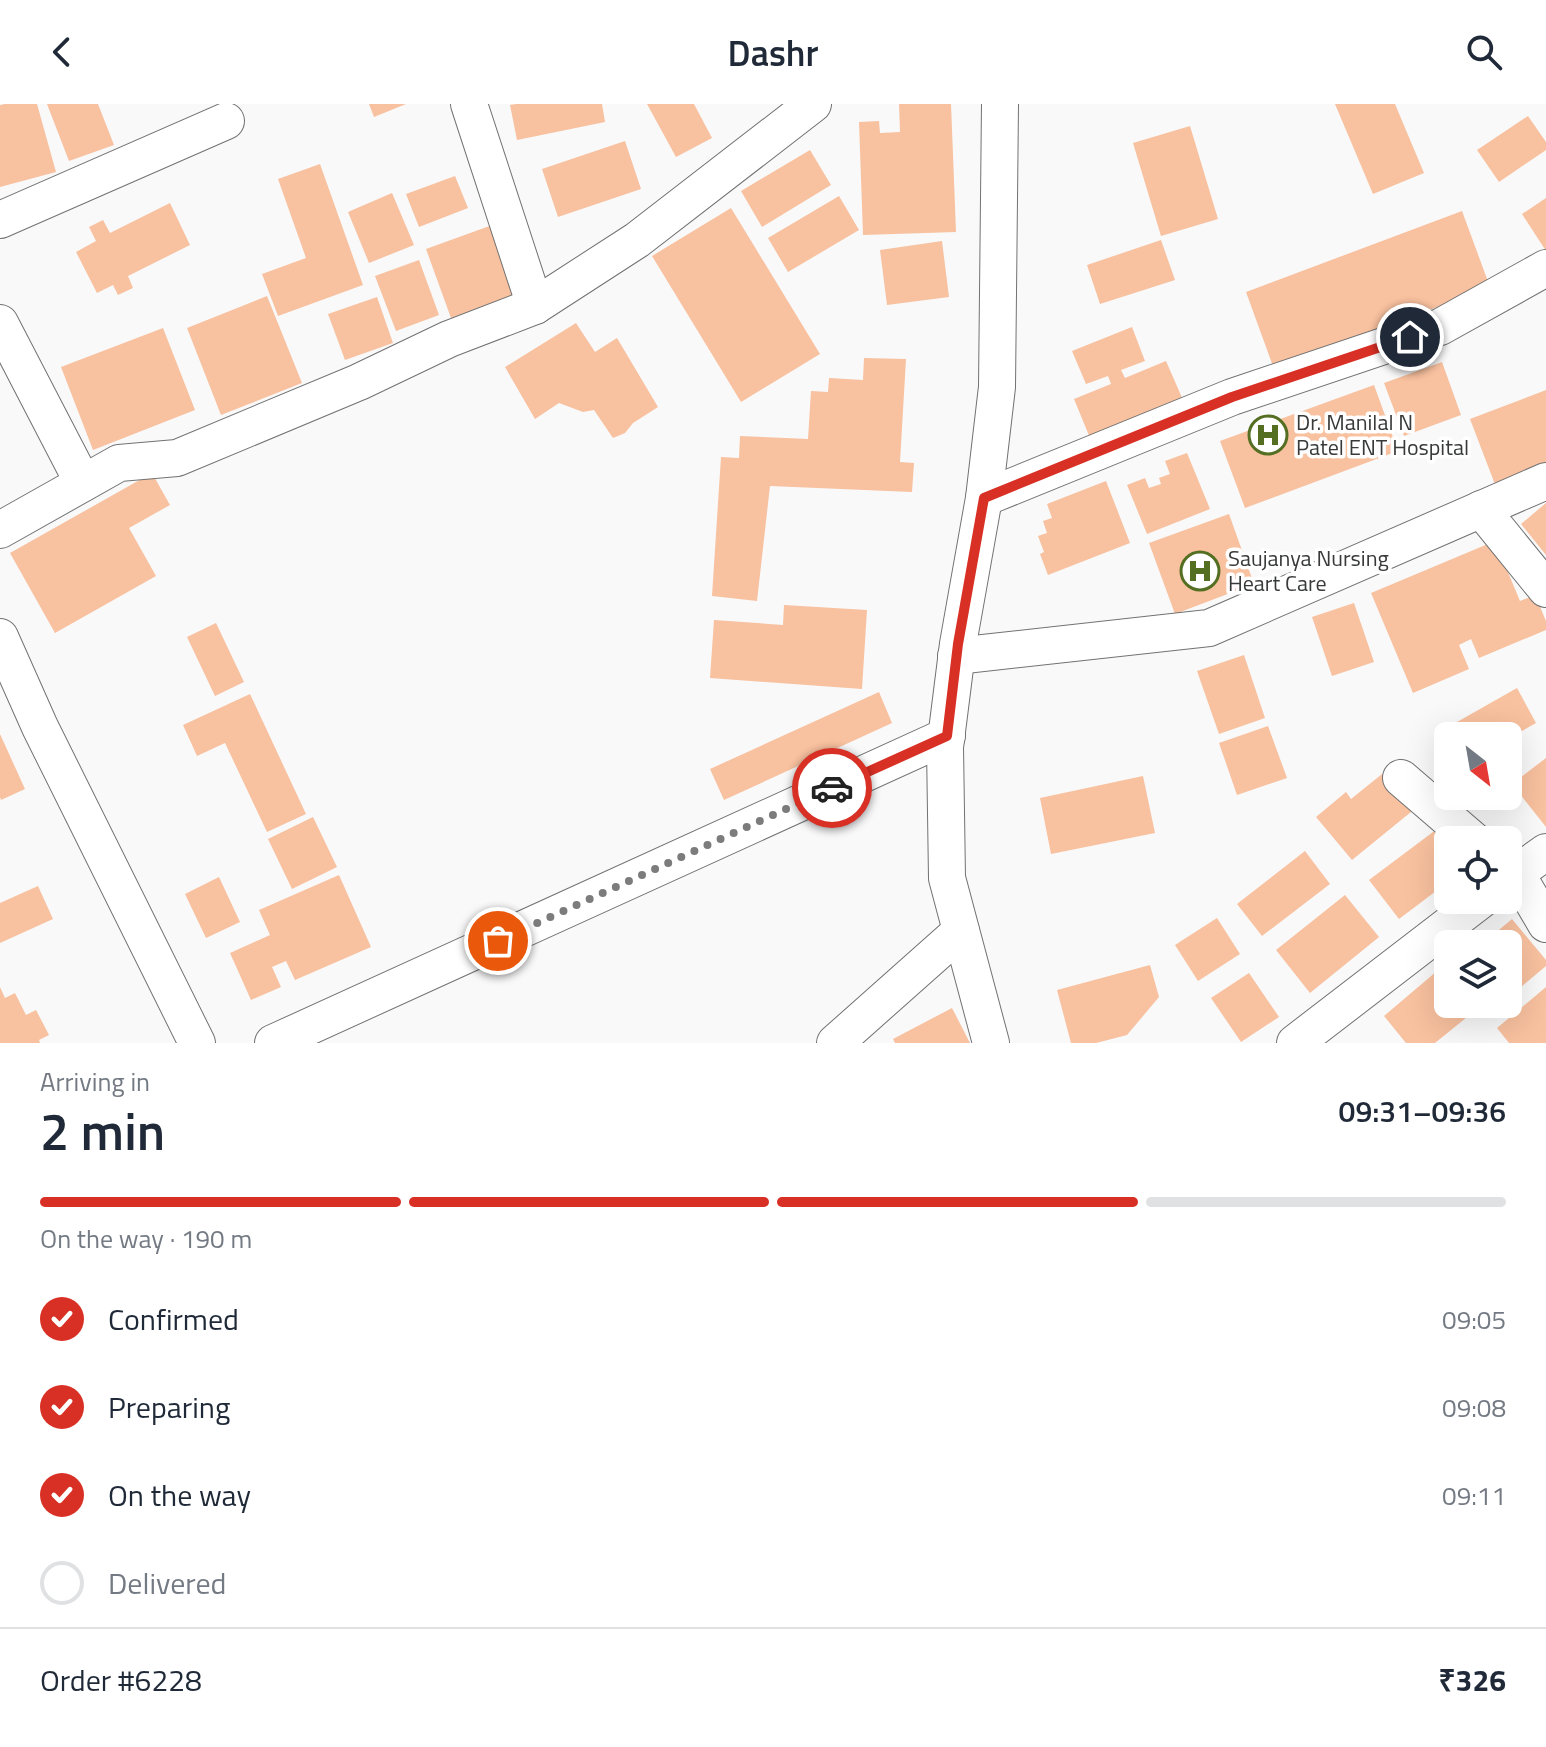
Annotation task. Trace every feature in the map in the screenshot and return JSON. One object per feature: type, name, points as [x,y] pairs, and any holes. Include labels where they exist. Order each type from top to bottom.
[{"type":"street","points":[[469,104],[535,306]]},
{"type":"street","points":[[0,530],[119,463],[177,458],[359,382],[449,339],[535,306],[637,240],[813,104]]},
{"type":"street","points":[[991,1043],[947,878],[947,736],[956,656],[984,498],[997,387],[1000,104]]},
{"type":"street","points":[[0,220],[226,121]]},
{"type":"street","points":[[984,498],[1232,397],[1440,327],[1546,268]]},
{"type":"street","points":[[0,323],[83,483]]},
{"type":"street","points":[[956,656],[1209,628],[1546,481]]},
{"type":"street","points":[[1481,509],[1546,589]]},
{"type":"street","points":[[0,637],[40,727],[197,1043]]},
{"type":"street","points":[[273,1043],[947,736]]},
{"type":"street","points":[[1401,778],[1457,826]]},
{"type":"street","points":[[1522,866],[1546,852]]},
{"type":"street","points":[[1522,889],[1546,924]]},
{"type":"street","points":[[1295,1043],[1463,914]]},
{"type":"street","points":[[835,1043],[961,931]]},
{"type":"building","points":[[37,104],[56,172],[0,187],[0,105]]},
{"type":"building","points":[[47,104],[98,104],[114,145],[69,161]]},
{"type":"building","points":[[369,104],[406,104],[374,117]]},
{"type":"building","points":[[602,104],[605,122],[517,140],[510,105]]},
{"type":"building","points":[[647,104],[694,104],[712,138],[676,157]]},
{"type":"building","points":[[899,104],[951,104],[956,232],[863,235],[859,122],[879,121],[880,133],[900,132]]},
{"type":"building","points":[[1335,104],[1395,104],[1424,173],[1373,194]]},
{"type":"building","points":[[1528,116],[1546,142],[1546,150],[1499,182],[1477,150]]},
{"type":"building","points":[[1190,126],[1218,219],[1161,236],[1133,143]]},
{"type":"building","points":[[625,141],[641,189],[558,217],[542,169]]},
{"type":"building","points":[[810,150],[831,185],[762,227],[741,191]]},
{"type":"building","points":[[320,164],[363,285],[278,316],[262,274],[306,258],[278,179]]},
{"type":"building","points":[[455,176],[468,208],[419,227],[406,194]]},
{"type":"building","points":[[392,193],[414,245],[369,263],[348,212]]},
{"type":"building","points":[[839,196],[859,230],[788,272],[768,238]]},
{"type":"building","points":[[1546,198],[1546,251],[1522,214]]},
{"type":"building","points":[[170,203],[190,245],[128,276],[133,288],[118,295],[113,285],[97,293],[76,252],[96,241],[89,227],[103,220],[110,233]]},
{"type":"building","points":[[731,208],[820,354],[741,402],[652,256]]},
{"type":"building","points":[[1462,211],[1490,287],[1274,369],[1246,292]]},
{"type":"building","points":[[495,224],[519,293],[451,318],[426,249]]},
{"type":"building","points":[[1161,240],[1175,280],[1100,304],[1087,265]]},
{"type":"building","points":[[942,241],[949,297],[887,305],[880,250]]},
{"type":"building","points":[[419,260],[439,315],[396,331],[375,276]]},
{"type":"building","points":[[267,296],[302,383],[221,415],[187,328]]},
{"type":"building","points":[[377,297],[393,343],[345,360],[328,314]]},
{"type":"building","points":[[576,323],[595,352],[617,338],[658,407],[633,423],[625,433],[613,438],[594,410],[583,412],[559,403],[535,419],[505,367]]},
{"type":"building","points":[[1132,327],[1145,361],[1121,370],[1125,378],[1166,361],[1183,400],[1090,438],[1074,399],[1111,384],[1108,376],[1086,384],[1072,351]]},
{"type":"building","points":[[163,328],[195,410],[93,450],[61,367]]},
{"type":"building","points":[[864,358],[906,359],[900,462],[914,463],[912,492],[770,486],[757,601],[712,596],[721,457],[739,458],[740,436],[808,439],[811,391],[828,392],[829,378],[863,380]]},
{"type":"building","points":[[1442,362],[1461,415],[1404,436],[1384,383]]},
{"type":"building","points":[[1374,385],[1398,451],[1245,508],[1220,441]]},
{"type":"building","points":[[1546,390],[1546,468],[1496,487],[1470,419]]},
{"type":"building","points":[[1187,453],[1210,509],[1147,534],[1127,485],[1145,478],[1149,488],[1161,484],[1159,478],[1170,474],[1165,461]]},
{"type":"building","points":[[152,473],[170,505],[129,528],[156,576],[55,633],[10,553]]},
{"type":"building","points":[[1106,481],[1130,543],[1048,575],[1040,554],[1044,552],[1038,536],[1047,533],[1043,521],[1052,518],[1047,504]]},
{"type":"building","points":[[1546,503],[1546,555],[1521,524]]},
{"type":"building","points":[[1229,514],[1254,584],[1175,614],[1149,543]]},
{"type":"building","points":[[1495,541],[1520,601],[1535,595],[1546,621],[1546,630],[1479,658],[1471,639],[1459,645],[1469,669],[1413,693],[1371,593]]},
{"type":"building","points":[[1354,603],[1374,662],[1332,676],[1312,617]]},
{"type":"building","points":[[784,605],[867,610],[862,689],[710,678],[714,620],[783,625]]},
{"type":"building","points":[[216,623],[244,682],[215,696],[187,637]]},
{"type":"building","points":[[1244,655],[1265,718],[1219,734],[1197,671]]},
{"type":"building","points":[[1517,688],[1536,723],[1522,731],[1522,722],[1457,722]]},
{"type":"building","points":[[879,692],[892,723],[724,800],[710,769]]},
{"type":"building","points":[[250,694],[306,814],[267,832],[225,743],[197,756],[183,725]]},
{"type":"building","points":[[1268,726],[1287,778],[1237,795],[1219,743]]},
{"type":"building","points":[[0,734],[25,789],[1,800],[0,797]]},
{"type":"building","points":[[1546,758],[1546,827],[1522,797],[1522,776]]},
{"type":"building","points":[[1392,766],[1422,803],[1352,860],[1316,817],[1346,792],[1351,799]]},
{"type":"building","points":[[1143,776],[1155,833],[1051,854],[1040,798]]},
{"type":"building","points":[[313,817],[337,867],[292,889],[268,839]]},
{"type":"building","points":[[1434,831],[1434,893],[1399,919],[1369,880]]},
{"type":"building","points":[[1305,851],[1330,884],[1262,936],[1237,904]]},
{"type":"building","points":[[339,875],[371,947],[295,980],[286,961],[272,967],[281,987],[251,1000],[230,953],[270,935],[259,910]]},
{"type":"building","points":[[219,877],[240,922],[206,938],[185,894]]},
{"type":"building","points":[[38,886],[53,919],[0,943],[0,903]]},
{"type":"building","points":[[1345,895],[1379,937],[1310,993],[1276,950]]},
{"type":"building","points":[[1217,918],[1240,954],[1198,981],[1175,945]]},
{"type":"building","points":[[1512,919],[1521,930],[1499,930]]},
{"type":"building","points":[[1522,931],[1546,960],[1546,966],[1522,986]]},
{"type":"building","points":[[1150,965],[1159,997],[1127,1035],[1096,1043],[1071,1043],[1057,990]]},
{"type":"building","points":[[1249,973],[1279,1017],[1241,1042],[1211,998]]},
{"type":"building","points":[[1434,974],[1434,1018],[1466,1018],[1435,1043],[1406,1043],[1384,1016]]},
{"type":"building","points":[[0,987],[5,998],[15,993],[26,1015],[36,1010],[49,1035],[39,1040],[40,1043],[0,1043]]},
{"type":"building","points":[[1546,987],[1546,1043],[1509,1043],[1497,1028],[1509,1018],[1522,1018],[1522,1007]]},
{"type":"building","points":[[952,1008],[970,1043],[895,1043],[893,1039]]},
{"type":"way so far","points":[[498,941],[832,788]]},
{"type":"place","name":"Dr. Manilal N Patel ENT Hospital","points":[[1268,435]]},
{"type":"place","name":"Saujanya Nursing Heart Care","points":[[1200,571]]},
{"type":"route","points":[[832,788],[947,736],[958,644],[984,498],[1232,397],[1410,337]]}]
